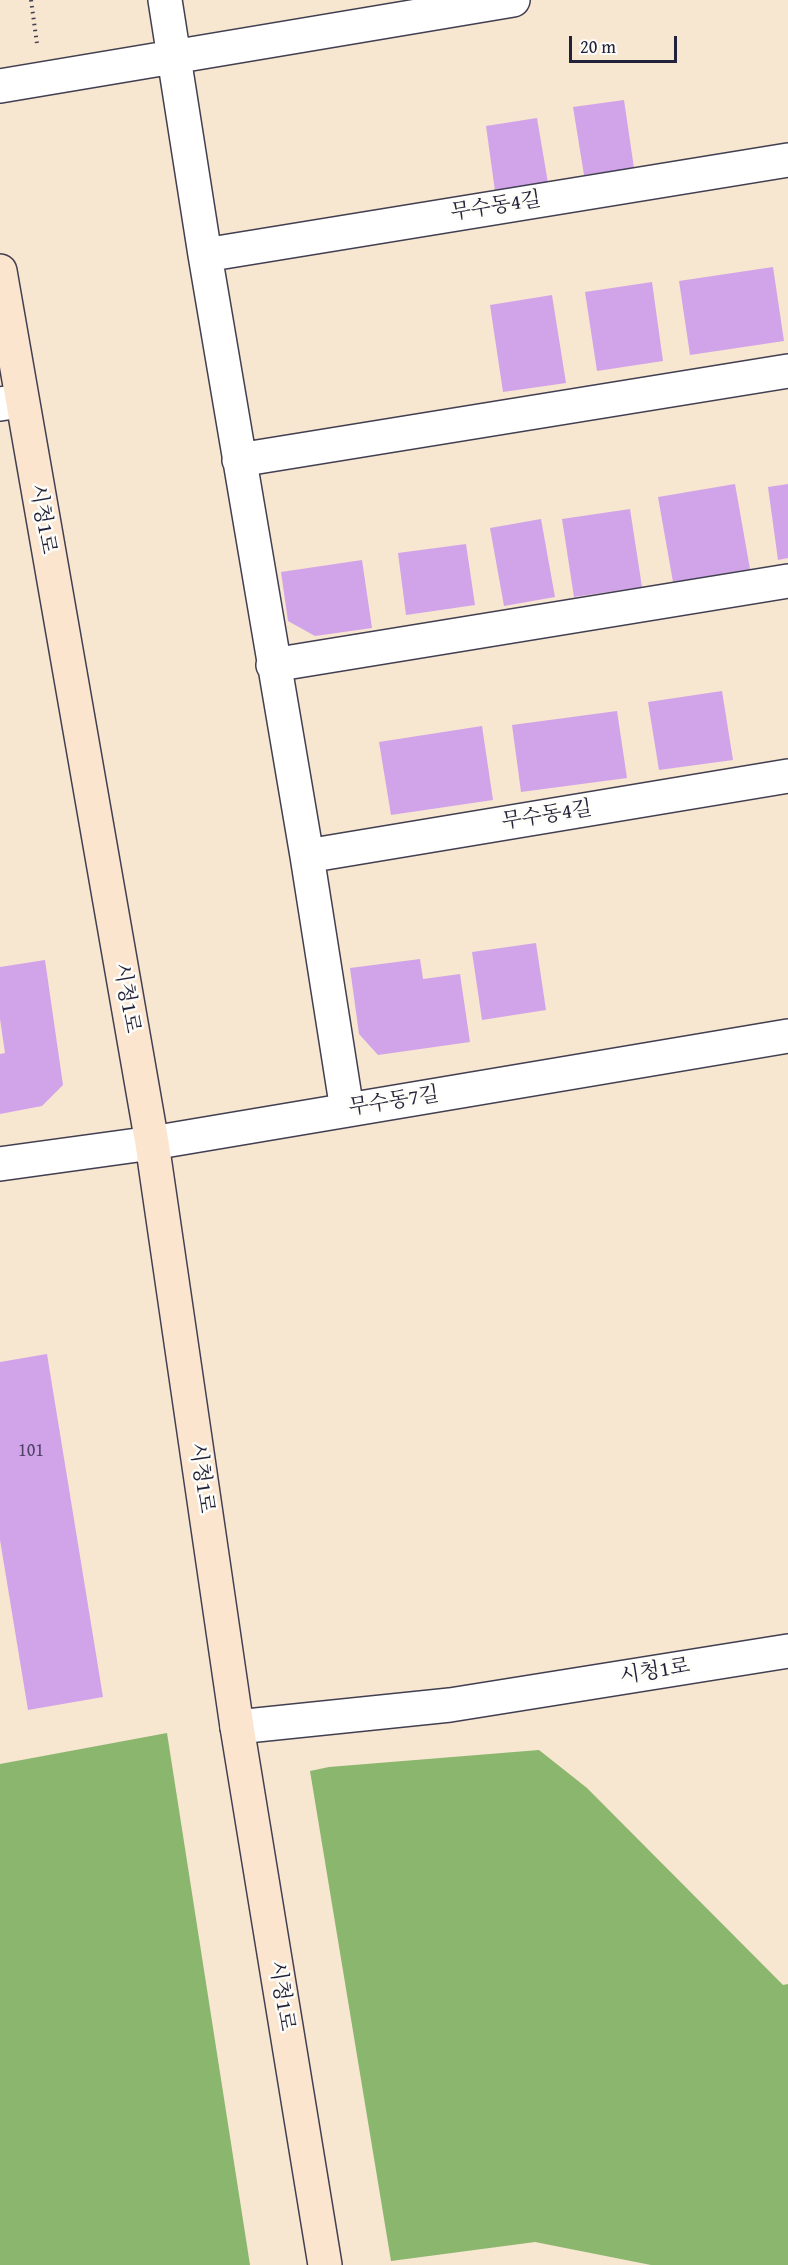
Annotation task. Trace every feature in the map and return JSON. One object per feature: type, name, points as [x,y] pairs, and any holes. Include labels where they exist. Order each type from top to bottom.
[{"type":"street","points":[[165,0],[347,1110]]},
{"type":"street","points":[[0,86],[513,0]]},
{"type":"street","name":"무수동4길","points":[[205,255],[788,160]]},
{"type":"street","name":"시청1로","points":[[0,271],[11,402],[152,1143],[237,1727],[325,2265]]},
{"type":"street","points":[[239,460],[788,371]]},
{"type":"street","points":[[273,665],[788,581]]},
{"type":"street","name":"무수동4길","points":[[307,856],[788,776]]},
{"type":"street","name":"무수동7길","points":[[0,1164],[152,1143],[788,1036]]},
{"type":"street","name":"시청1로","points":[[237,1727],[450,1705],[788,1651]]},
{"type":"path","points":[[31,0],[38,48]]},
{"type":"green space","points":[[167,1733],[250,2265],[0,2265],[0,1764]]},
{"type":"green space","points":[[539,1750],[587,1788],[783,1985],[788,1984],[788,2265],[651,2265],[535,2242],[391,2261],[310,1771],[329,1767]]},
{"type":"building","points":[[624,100],[634,168],[584,175],[573,107]]},
{"type":"building","points":[[537,118],[548,183],[495,191],[486,126]]},
{"type":"building","points":[[773,267],[784,341],[690,355],[679,281]]},
{"type":"building","points":[[652,282],[663,361],[597,371],[585,292]]},
{"type":"building","points":[[552,295],[566,383],[503,392],[490,305]]},
{"type":"building","points":[[735,484],[750,569],[673,582],[658,497]]},
{"type":"building","points":[[788,484],[788,558],[778,560],[768,487]]},
{"type":"building","points":[[630,509],[642,587],[574,597],[562,519]]},
{"type":"building","points":[[541,519],[555,597],[504,606],[490,528]]},
{"type":"building","points":[[466,544],[475,605],[406,615],[398,553]]},
{"type":"building","points":[[362,560],[372,628],[315,636],[288,621],[281,572]]},
{"type":"building","points":[[722,691],[733,760],[659,770],[648,702]]},
{"type":"building","points":[[617,711],[627,778],[521,792],[512,725]]},
{"type":"building","points":[[482,726],[493,800],[391,815],[379,742]]},
{"type":"building","points":[[536,943],[546,1010],[482,1020],[472,952]]},
{"type":"building","points":[[420,959],[423,979],[460,974],[470,1042],[378,1055],[359,1034],[350,968]]},
{"type":"building","points":[[45,960],[63,1085],[42,1106],[0,1114],[0,1054],[5,1053],[0,1019],[0,967]]},
{"type":"building","points":[[47,1354],[103,1697],[28,1710],[0,1540],[0,1362]]}]
